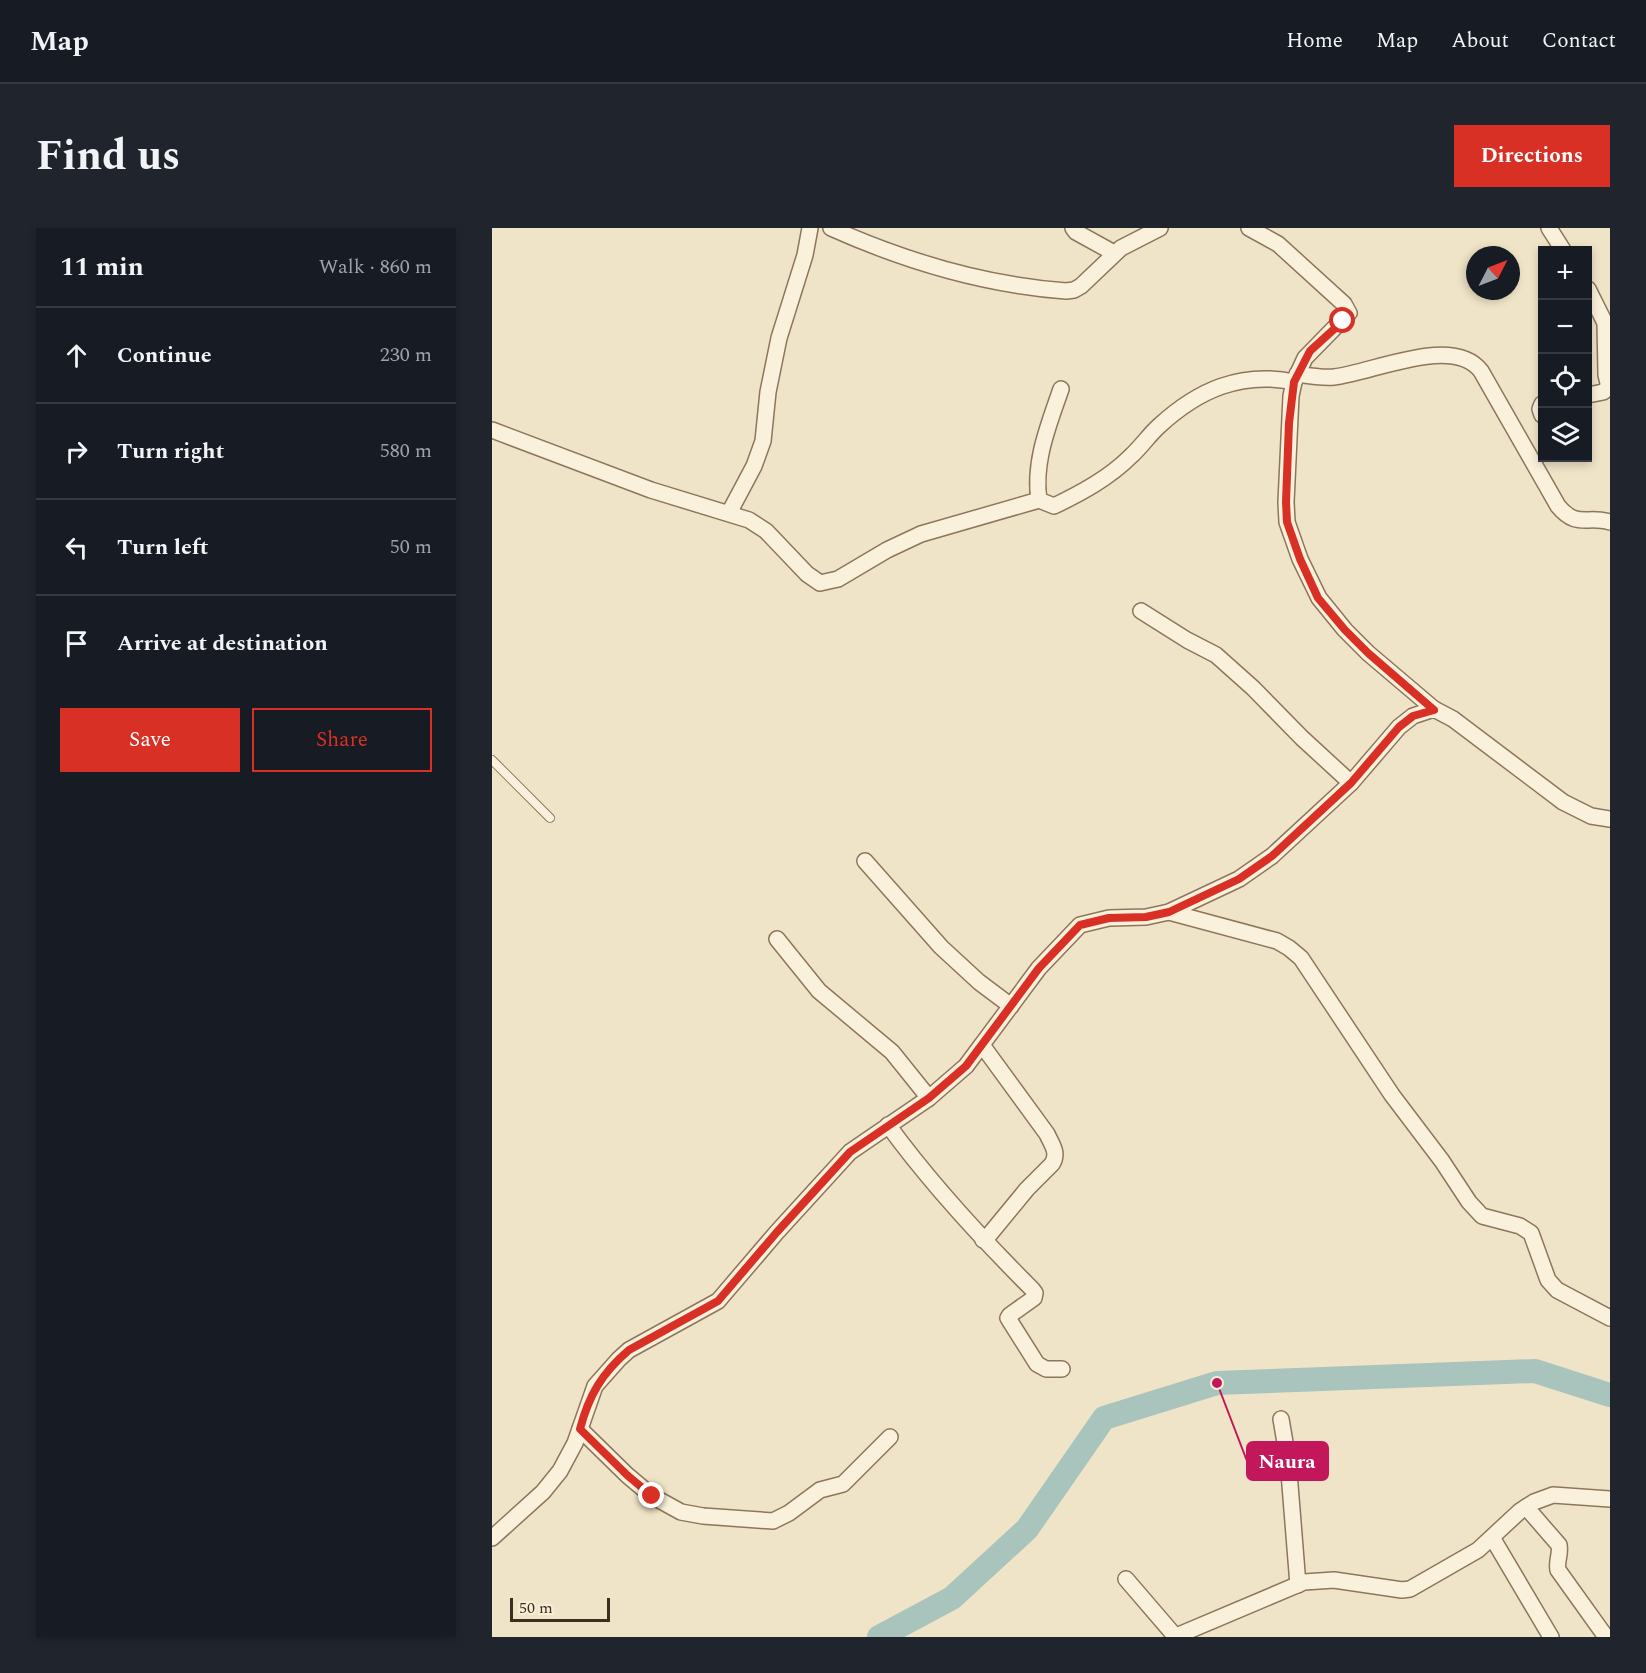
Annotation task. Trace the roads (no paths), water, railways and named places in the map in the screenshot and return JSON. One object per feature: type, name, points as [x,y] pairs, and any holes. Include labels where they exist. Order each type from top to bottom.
[{"type":"street","points":[[729,513],[754,466],[763,441],[768,392],[779,338],[805,255],[810,228]]},
{"type":"street","points":[[831,228],[928,265],[988,280],[1052,290],[1074,290],[1081,286],[1114,254],[1160,228]]},
{"type":"street","points":[[1073,228],[1114,254]]},
{"type":"street","points":[[1249,228],[1284,250],[1344,304],[1349,313],[1310,351],[1295,378],[1290,408],[1287,522],[1300,559],[1318,598],[1368,653],[1434,710],[1453,719],[1563,802],[1591,816],[1610,819]]},
{"type":"street","points":[[1549,228],[1560,246]]},
{"type":"street","points":[[1592,298],[1605,323],[1606,375],[1609,387],[1603,392],[1592,394]]},
{"type":"street","points":[[492,430],[651,490],[729,513],[758,525],[807,574],[820,583],[838,579],[887,550],[921,534],[1039,500],[1054,506],[1081,493],[1132,456],[1179,408],[1202,394],[1226,384],[1251,378],[1336,377],[1431,356],[1459,356],[1470,360],[1481,371],[1537,457],[1565,514],[1574,520],[1610,522]]},
{"type":"street","points":[[1039,500],[1037,489],[1041,447],[1061,388]]},
{"type":"street","points":[[1142,611],[1187,640],[1216,655],[1351,783]]},
{"type":"street","points":[[492,1538],[543,1492],[560,1471],[580,1429],[595,1386],[619,1359],[629,1350],[718,1301],[838,1163],[862,1143],[929,1098],[966,1066],[1039,968],[1080,925],[1109,918],[1146,917],[1169,912],[1239,879],[1272,856],[1351,783],[1399,727],[1413,716],[1434,710]]},
{"type":"street","points":[[865,861],[941,947],[979,982],[1011,1006]]},
{"type":"street","points":[[1169,912],[1276,941],[1301,958],[1392,1095],[1442,1161],[1469,1202],[1482,1216],[1525,1228],[1535,1242],[1552,1285],[1557,1290],[1610,1318]]},
{"type":"street","points":[[777,939],[819,990],[892,1052],[929,1098]]},
{"type":"street","points":[[982,1045],[1047,1134],[1056,1157],[983,1240]]},
{"type":"street","points":[[888,1125],[918,1166],[983,1240],[1035,1293],[1030,1302],[1010,1315],[1010,1322],[1036,1364],[1046,1369],[1062,1369]]},
{"type":"street","points":[[1281,1419],[1288,1460],[1298,1585]]},
{"type":"street","points":[[580,1429],[652,1496],[681,1512],[703,1516],[773,1521],[789,1513],[820,1490],[843,1484],[890,1437]]},
{"type":"street","points":[[1126,1579],[1174,1637],[1298,1585],[1323,1580],[1402,1590],[1410,1588],[1478,1550],[1526,1507],[1544,1498],[1553,1496],[1610,1499]]},
{"type":"street","points":[[1526,1507],[1559,1545],[1558,1570],[1606,1637]]},
{"type":"street","points":[[1492,1539],[1551,1637]]},
{"type":"lane","points":[[492,760],[550,818]]},
{"type":"waterway","points":[[879,1637],[952,1598],[1027,1529],[1104,1418],[1217,1383],[1535,1371],[1610,1395]]},
{"type":"place","name":"Naura","points":[[1217,1383]]}]
